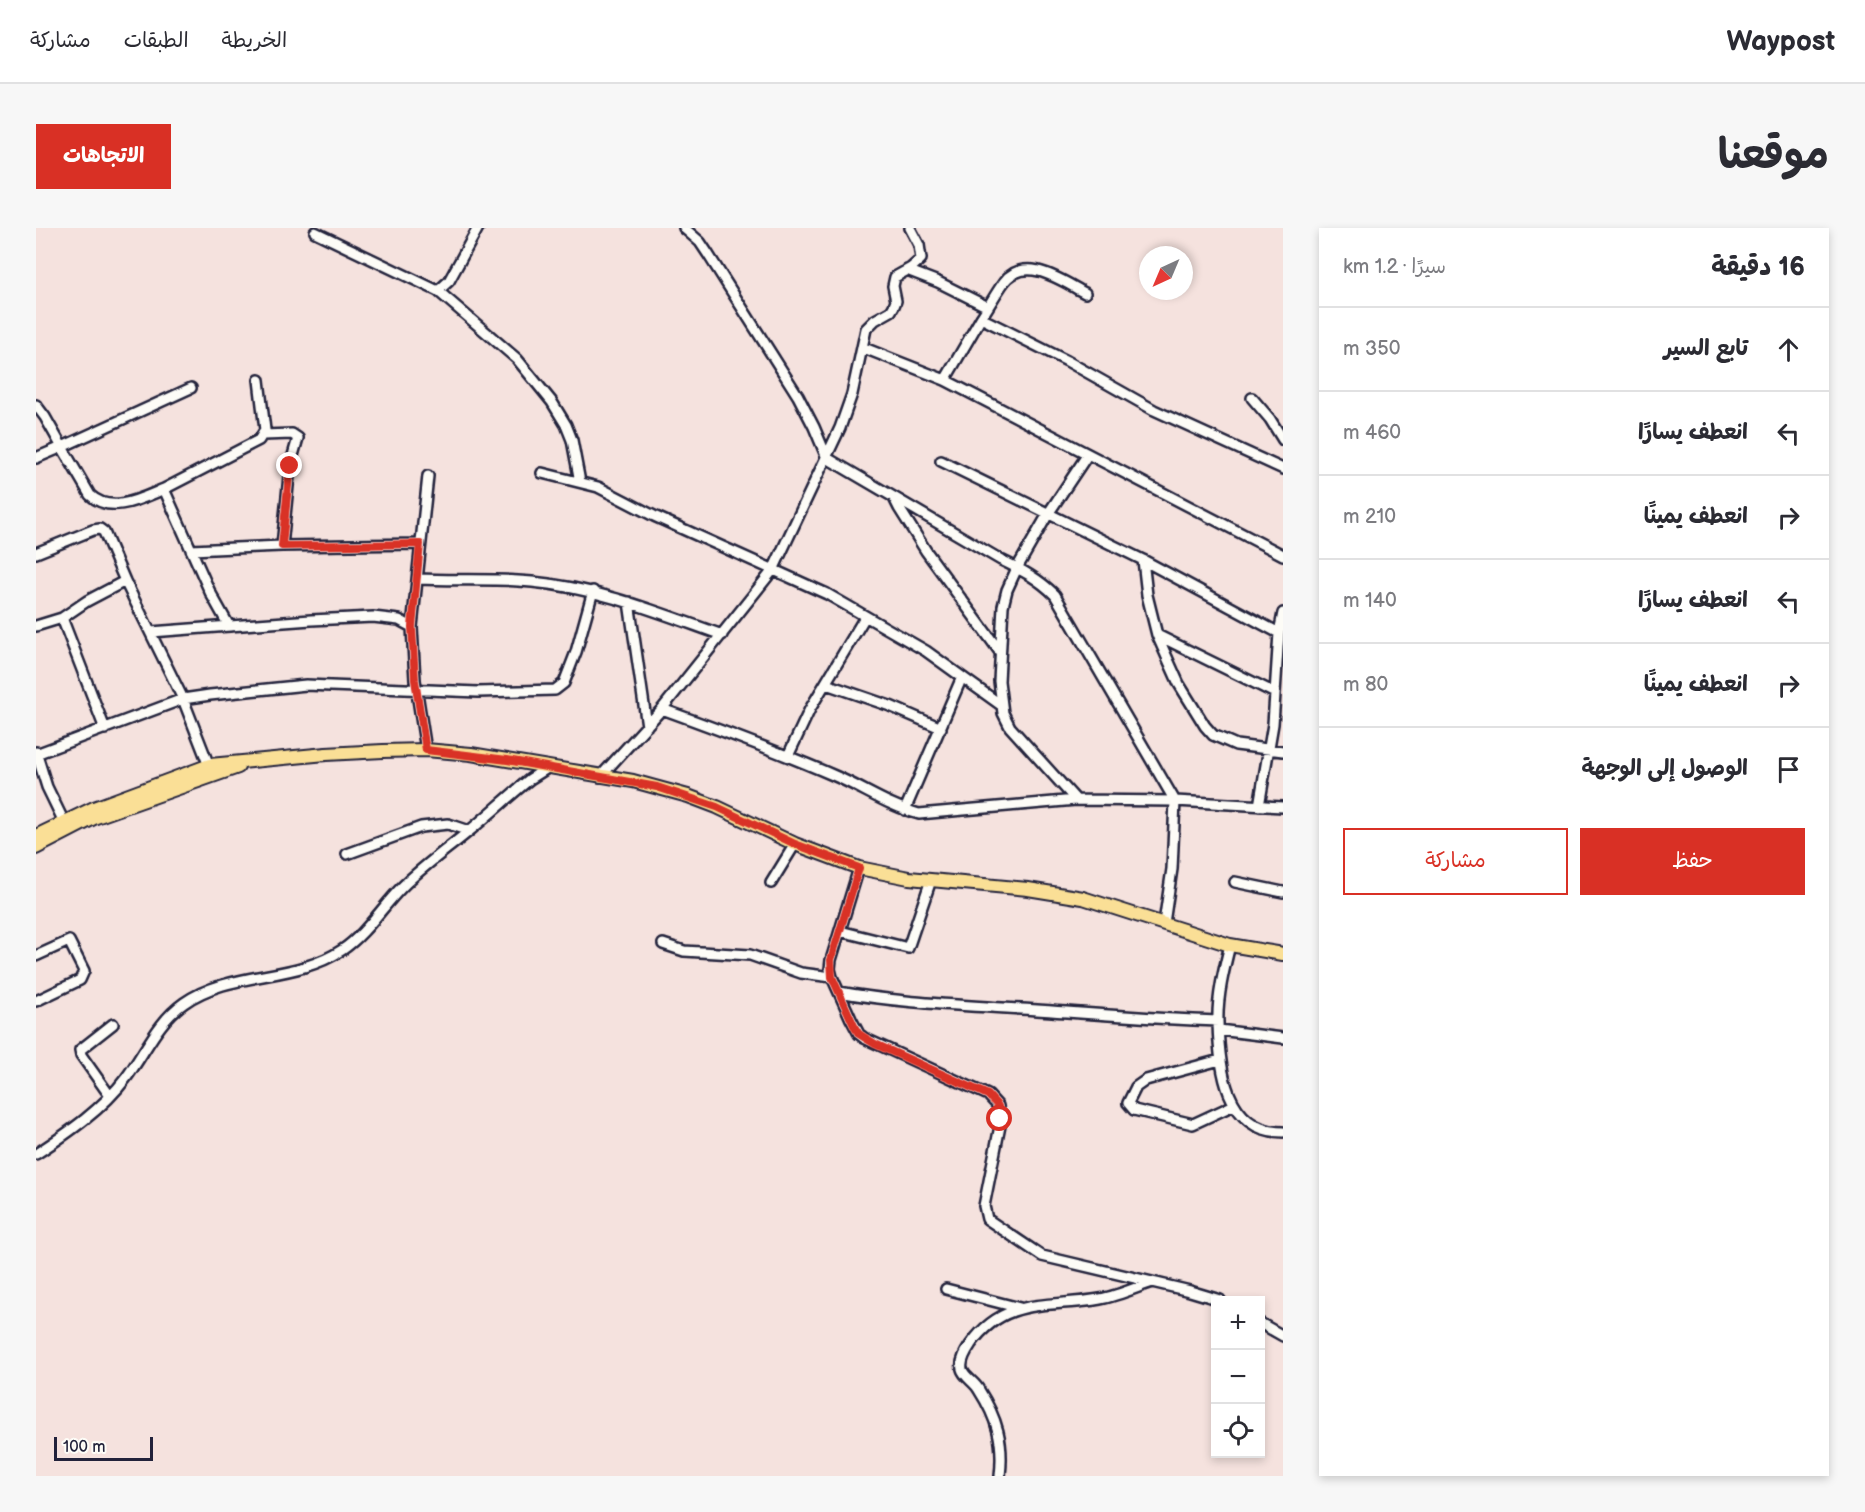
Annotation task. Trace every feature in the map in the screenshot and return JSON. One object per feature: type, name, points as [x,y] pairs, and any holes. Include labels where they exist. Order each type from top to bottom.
[{"type":"main road","points":[[36,836],[94,808],[211,771],[250,762],[326,754],[426,750],[471,754],[633,782],[688,796],[717,807],[795,844],[859,868],[889,875],[1058,893],[1102,903],[1230,945],[1283,954]]},
{"type":"main road","points":[[36,848],[96,817],[211,771]]},
{"type":"street","points":[[438,291],[449,281],[478,228]]},
{"type":"street","points":[[684,228],[704,248],[764,345],[790,382],[810,418],[827,458],[1042,582],[1055,595],[1175,801],[1172,869],[1164,923]]},
{"type":"street","points":[[600,777],[662,709],[773,570],[827,458],[852,394],[864,348],[863,339],[869,326],[887,314],[894,306],[896,301],[893,286],[895,277],[919,263],[921,259],[919,245],[910,228]]},
{"type":"street","points":[[315,232],[438,291],[518,359],[552,402],[566,425],[572,440],[580,482]]},
{"type":"street","points":[[907,270],[938,282],[988,307]]},
{"type":"street","points":[[945,380],[1005,280],[1014,273],[1022,270],[1042,271],[1085,293]]},
{"type":"street","points":[[981,318],[1067,361],[1154,410],[1283,469]]},
{"type":"street","points":[[864,348],[945,380],[1283,555]]},
{"type":"street","points":[[36,405],[90,495],[100,502],[119,505],[164,489],[259,440],[263,435],[264,422],[259,380]]},
{"type":"street","points":[[36,458],[191,388]]},
{"type":"street","points":[[1252,398],[1270,419],[1283,440]]},
{"type":"street","points":[[263,435],[292,434],[298,438],[290,466],[282,546]]},
{"type":"street","points":[[1076,800],[1010,727],[1001,705],[1000,652],[1003,606],[1007,590],[1048,514],[1088,454]]},
{"type":"street","points":[[941,461],[1143,560],[1279,633]]},
{"type":"street","points":[[542,473],[598,487],[654,516],[827,594],[926,651],[1001,705]]},
{"type":"street","points":[[426,750],[416,690],[412,627],[428,476]]},
{"type":"street","points":[[164,489],[229,626]]},
{"type":"street","points":[[894,498],[926,551],[1000,652]]},
{"type":"street","points":[[36,553],[93,530],[100,529],[104,532],[125,581],[183,699],[211,771]]},
{"type":"street","points":[[191,550],[420,544]]},
{"type":"street","points":[[1143,560],[1147,595],[1157,635],[1179,684],[1205,726],[1213,735],[1236,745],[1283,751]]},
{"type":"street","points":[[418,579],[532,582],[593,591],[722,635]]},
{"type":"street","points":[[36,626],[62,618],[81,604],[125,581]]},
{"type":"street","points":[[64,822],[47,787],[36,753],[183,699],[306,685],[542,692],[560,687],[564,683],[576,652],[593,591]]},
{"type":"street","points":[[629,602],[647,726]]},
{"type":"street","points":[[1259,806],[1275,708],[1279,633],[1283,613]]},
{"type":"street","points":[[151,632],[380,617],[399,620],[412,627]]},
{"type":"street","points":[[788,756],[810,709],[865,617]]},
{"type":"street","points":[[62,618],[105,729]]},
{"type":"street","points":[[1157,635],[1275,693]]},
{"type":"street","points":[[905,810],[962,677]]},
{"type":"street","points":[[826,684],[890,706],[941,728]]},
{"type":"street","points":[[662,709],[788,756],[918,814],[1076,800],[1175,801],[1283,807]]},
{"type":"street","points":[[36,1154],[110,1096],[125,1079],[166,1019],[184,1003],[221,984],[297,970],[342,950],[358,937],[402,887],[509,796],[549,766]]},
{"type":"street","points":[[347,854],[421,827],[448,824],[470,831]]},
{"type":"street","points":[[771,884],[795,844]]},
{"type":"street","points":[[859,868],[831,960],[832,977],[855,1028],[864,1038],[988,1095],[995,1102],[1000,1119],[1000,1132],[984,1206],[985,1216],[990,1222],[1042,1256],[1211,1297]]},
{"type":"street","points":[[840,931],[908,948],[931,880]]},
{"type":"street","points":[[1235,882],[1283,892]]},
{"type":"street","points":[[36,956],[69,941],[84,971],[80,980],[36,1001]]},
{"type":"street","points":[[663,944],[684,951],[750,955],[801,973],[832,977]]},
{"type":"street","points":[[1230,945],[1224,970],[1218,1026],[1220,1060],[1234,1105],[1243,1116],[1256,1126],[1270,1131],[1283,1131]]},
{"type":"street","points":[[839,992],[883,999],[1218,1026],[1283,1038]]},
{"type":"street","points":[[110,1096],[81,1055],[81,1050],[113,1024]]},
{"type":"street","points":[[1220,1060],[1146,1080],[1136,1087],[1128,1103],[1134,1110],[1193,1124],[1234,1105]]},
{"type":"street","points":[[1000,1476],[1001,1445],[998,1428],[978,1388],[963,1372],[962,1364],[973,1341],[991,1322],[1004,1314],[1055,1303],[1103,1299],[1152,1282]]},
{"type":"street","points":[[945,1289],[1022,1309]]},
{"type":"street","points":[[1265,1326],[1283,1336]]},
{"type":"route","points":[[290,466],[282,546],[420,544],[412,627],[415,680],[426,750],[471,754],[549,766],[657,787],[717,807],[795,844],[859,868],[830,969],[855,1028],[864,1038],[875,1044],[988,1095],[998,1106],[1000,1119]]}]
